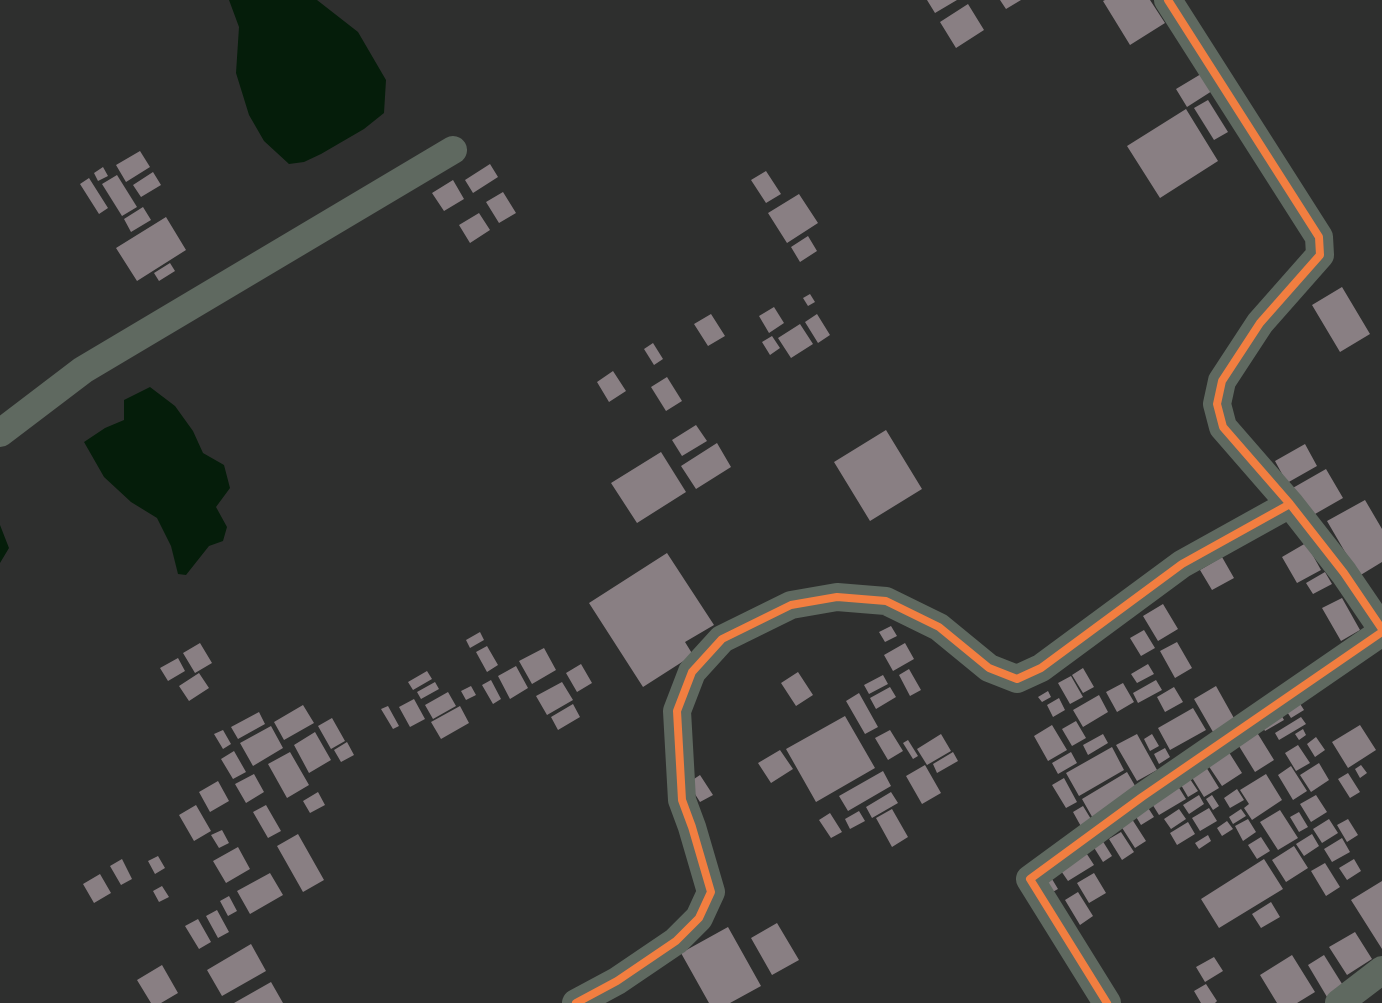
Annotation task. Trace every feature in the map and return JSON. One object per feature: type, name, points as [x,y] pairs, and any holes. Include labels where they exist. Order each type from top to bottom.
[{"type":"street","points":[[1107,1003],[1030,878],[1142,797],[1382,630],[1344,573],[1290,504],[1223,427],[1217,404],[1222,381],[1260,323],[1320,256],[1319,237],[1168,0]]},
{"type":"street","points":[[0,433],[83,370],[453,150]]},
{"type":"street","points":[[576,1003],[617,981],[676,942],[699,918],[711,892],[682,800],[677,711],[692,672],[722,639],[791,605],[837,597],[886,601],[939,627],[989,668],[1017,678],[1041,668],[1182,564],[1290,504]]},
{"type":"street","points":[[1339,1003],[1382,970]]},
{"type":"shaded area","points":[[229,0],[317,0],[358,32],[386,80],[384,113],[364,129],[321,154],[304,162],[289,164],[264,141],[249,115],[236,73],[239,27]]},
{"type":"shaded area","points":[[150,387],[175,406],[193,431],[203,453],[224,465],[230,488],[216,507],[227,527],[223,541],[209,546],[186,575],[178,574],[171,546],[157,518],[131,502],[104,477],[84,442],[105,428],[124,420],[124,400]]},
{"type":"shaded area","points":[[0,525],[9,548],[0,563]]},
{"type":"building","points":[[927,0],[957,0],[935,13]]},
{"type":"building","points":[[1000,0],[1021,0],[1006,9]]},
{"type":"building","points":[[1150,0],[1165,23],[1130,45],[1103,1]]},
{"type":"building","points":[[968,4],[984,30],[956,48],[940,22]]},
{"type":"building","points":[[1201,74],[1212,91],[1187,107],[1176,89]]},
{"type":"building","points":[[1208,100],[1228,132],[1214,140],[1194,108]]},
{"type":"building","points":[[1186,109],[1218,161],[1160,198],[1127,146]]},
{"type":"building","points":[[140,151],[150,167],[126,182],[116,165]]},
{"type":"building","points":[[490,164],[498,177],[473,193],[465,180]]},
{"type":"building","points":[[103,167],[108,176],[98,181],[94,173]]},
{"type":"building","points":[[766,171],[781,194],[766,203],[751,180]]},
{"type":"building","points":[[153,172],[161,185],[141,197],[133,185]]},
{"type":"building","points":[[117,175],[137,207],[122,216],[102,184]]},
{"type":"building","points":[[89,178],[108,208],[99,214],[80,184]]},
{"type":"building","points":[[453,180],[464,199],[444,211],[432,193]]},
{"type":"building","points":[[503,192],[516,213],[499,223],[486,202]]},
{"type":"building","points":[[799,194],[818,223],[787,243],[768,213]]},
{"type":"building","points":[[143,207],[151,220],[131,232],[124,219]]},
{"type":"building","points":[[479,213],[490,230],[470,243],[459,225]]},
{"type":"building","points":[[166,217],[186,250],[137,281],[116,248]]},
{"type":"building","points":[[808,236],[817,251],[800,262],[791,247]]},
{"type":"building","points":[[170,263],[175,271],[159,281],[154,273]]},
{"type":"building","points":[[1342,287],[1370,334],[1340,352],[1312,305]]},
{"type":"building","points":[[810,294],[815,302],[808,306],[803,298]]},
{"type":"building","points":[[774,307],[784,323],[769,333],[759,316]]},
{"type":"building","points":[[711,314],[725,336],[708,346],[694,324]]},
{"type":"building","points":[[817,314],[830,335],[818,343],[805,322]]},
{"type":"building","points":[[800,324],[813,344],[791,358],[778,338]]},
{"type":"building","points":[[772,336],[780,348],[770,355],[762,342]]},
{"type":"building","points":[[653,343],[663,359],[654,365],[644,349]]},
{"type":"building","points":[[613,371],[626,391],[609,402],[597,382]]},
{"type":"building","points":[[667,377],[682,401],[666,411],[651,387]]},
{"type":"building","points":[[696,425],[707,441],[682,456],[672,440]]},
{"type":"building","points":[[886,430],[922,489],[870,521],[834,462]]},
{"type":"building","points":[[717,443],[731,467],[696,489],[681,466]]},
{"type":"building","points":[[1305,444],[1317,466],[1287,483],[1275,461]]},
{"type":"building","points":[[661,452],[686,492],[637,523],[611,483]]},
{"type":"building","points":[[1326,469],[1343,498],[1308,518],[1291,489]]},
{"type":"building","points":[[1365,500],[1382,529],[1382,562],[1359,576],[1327,521]]},
{"type":"building","points":[[1306,543],[1321,570],[1297,583],[1282,557]]},
{"type":"building","points":[[667,553],[714,625],[685,642],[693,655],[643,687],[589,603]]},
{"type":"building","points":[[1222,557],[1234,578],[1212,590],[1200,570]]},
{"type":"building","points":[[1325,572],[1332,584],[1313,594],[1306,583]]},
{"type":"building","points":[[1342,598],[1360,630],[1341,641],[1322,608]]},
{"type":"building","points":[[1163,604],[1178,629],[1158,641],[1143,616]]},
{"type":"building","points":[[891,626],[897,636],[885,642],[879,632]]},
{"type":"building","points":[[1144,630],[1155,648],[1141,656],[1130,638]]},
{"type":"building","points":[[480,632],[484,640],[470,648],[466,640]]},
{"type":"building","points":[[1177,642],[1192,668],[1175,678],[1160,651]]},
{"type":"building","points":[[200,643],[212,663],[195,673],[183,653]]},
{"type":"building","points":[[905,643],[914,659],[893,671],[884,655]]},
{"type":"building","points":[[487,646],[498,665],[487,672],[476,652]]},
{"type":"building","points":[[544,648],[556,670],[532,684],[519,661]]},
{"type":"building","points":[[178,658],[185,671],[168,681],[160,668]]},
{"type":"building","points":[[581,664],[592,683],[577,692],[566,673]]},
{"type":"building","points":[[1148,664],[1154,674],[1137,683],[1131,674]]},
{"type":"building","points":[[516,666],[528,688],[510,699],[498,676]]},
{"type":"building","points":[[1083,668],[1094,687],[1083,693],[1072,675]]},
{"type":"building","points":[[909,669],[921,690],[910,696],[899,675]]},
{"type":"building","points":[[427,671],[432,679],[413,690],[408,682]]},
{"type":"building","points":[[798,672],[813,695],[796,706],[781,683]]},
{"type":"building","points":[[199,673],[209,688],[189,701],[179,686]]},
{"type":"building","points":[[883,675],[888,684],[869,694],[864,685]]},
{"type":"building","points":[[1071,676],[1083,697],[1070,704],[1058,683]]},
{"type":"building","points":[[491,680],[501,699],[493,704],[482,685]]},
{"type":"building","points":[[1156,680],[1162,690],[1138,703],[1133,693]]},
{"type":"building","points":[[435,682],[439,689],[421,699],[417,692]]},
{"type":"building","points":[[562,682],[573,700],[547,715],[536,696]]},
{"type":"building","points":[[1123,683],[1134,702],[1117,712],[1106,692]]},
{"type":"building","points":[[471,686],[476,695],[466,700],[461,691]]},
{"type":"building","points":[[1216,686],[1235,720],[1213,732],[1194,699]]},
{"type":"building","points":[[890,687],[896,697],[876,709],[870,698]]},
{"type":"building","points":[[1174,687],[1183,702],[1165,712],[1157,697]]},
{"type":"building","points":[[1048,691],[1051,697],[1042,702],[1038,697]]},
{"type":"building","points":[[448,692],[456,706],[433,719],[425,705]]},
{"type":"building","points":[[859,693],[878,727],[865,734],[846,701]]},
{"type":"building","points":[[1099,695],[1108,712],[1083,727],[1073,710]]},
{"type":"building","points":[[1295,696],[1304,710],[1291,718],[1282,704]]},
{"type":"building","points":[[1059,698],[1065,710],[1053,717],[1047,705]]},
{"type":"building","points":[[414,699],[425,719],[410,727],[399,707]]},
{"type":"building","points":[[573,704],[580,717],[558,730],[551,717]]},
{"type":"building","points":[[303,705],[314,723],[284,740],[274,722]]},
{"type":"building","points":[[388,706],[399,726],[393,729],[381,709]]},
{"type":"building","points":[[460,706],[469,723],[441,739],[431,722]]},
{"type":"building","points":[[1193,708],[1206,730],[1170,750],[1158,728]]},
{"type":"building","points":[[1278,709],[1284,720],[1265,731],[1259,721]]},
{"type":"building","points":[[259,712],[265,724],[238,739],[231,727]]},
{"type":"building","points":[[845,716],[875,768],[816,802],[786,749]]},
{"type":"building","points":[[1301,717],[1306,724],[1279,740],[1275,733]]},
{"type":"building","points":[[332,718],[345,741],[331,749],[318,726]]},
{"type":"building","points":[[1076,721],[1086,738],[1072,746],[1062,729]]},
{"type":"building","points":[[1052,725],[1067,750],[1048,761],[1034,736]]},
{"type":"building","points":[[1360,725],[1376,750],[1348,768],[1332,742]]},
{"type":"building","points":[[271,726],[283,748],[253,766],[240,743]]},
{"type":"building","points":[[1253,726],[1274,760],[1255,772],[1234,738]]},
{"type":"building","points":[[1303,729],[1306,735],[1299,740],[1295,734]]},
{"type":"building","points":[[223,730],[231,744],[223,749],[214,734]]},
{"type":"building","points":[[890,730],[903,751],[888,760],[875,738]]},
{"type":"building","points":[[315,732],[331,760],[309,773],[294,745]]},
{"type":"building","points":[[941,734],[951,751],[927,765],[917,749]]},
{"type":"building","points":[[1103,734],[1108,743],[1088,755],[1083,745]]},
{"type":"building","points":[[1137,734],[1157,770],[1137,781],[1116,745]]},
{"type":"building","points":[[1152,734],[1159,746],[1150,751],[1144,739]]},
{"type":"building","points":[[1316,737],[1325,750],[1315,757],[1307,744]]},
{"type":"building","points":[[908,740],[918,756],[913,759],[903,743]]},
{"type":"building","points":[[347,742],[354,755],[341,762],[334,750]]},
{"type":"building","points":[[1298,745],[1310,763],[1296,771],[1285,753]]},
{"type":"building","points":[[1225,746],[1242,773],[1222,786],[1204,759]]},
{"type":"building","points":[[1112,747],[1124,770],[1079,796],[1066,773]]},
{"type":"building","points":[[1165,748],[1170,757],[1159,764],[1154,754]]},
{"type":"building","points":[[780,750],[793,769],[771,783],[758,763]]},
{"type":"building","points":[[234,751],[246,772],[233,779],[221,759]]},
{"type":"building","points":[[290,752],[309,785],[287,798],[268,764]]},
{"type":"building","points":[[953,752],[958,761],[937,773],[933,764]]},
{"type":"building","points":[[1071,752],[1077,763],[1058,774],[1052,763]]},
{"type":"building","points":[[1203,762],[1219,788],[1204,797],[1188,771]]},
{"type":"building","points":[[1319,763],[1329,780],[1311,792],[1300,775]]},
{"type":"building","points":[[925,765],[941,793],[922,804],[906,776]]},
{"type":"building","points":[[1361,765],[1367,773],[1360,778],[1355,769]]},
{"type":"building","points":[[1291,766],[1307,791],[1293,800],[1278,775]]},
{"type":"building","points":[[883,771],[891,786],[848,811],[839,796]]},
{"type":"building","points":[[1127,772],[1141,796],[1095,822],[1082,799]]},
{"type":"building","points":[[1186,773],[1198,791],[1188,797],[1177,778]]},
{"type":"building","points":[[1348,773],[1360,792],[1350,798],[1338,779]]},
{"type":"building","points":[[254,774],[264,792],[246,803],[235,784]]},
{"type":"building","points":[[1266,774],[1282,800],[1252,820],[1244,808],[1249,804],[1240,790]]},
{"type":"building","points":[[700,775],[713,795],[700,802],[688,783]]},
{"type":"building","points":[[1064,778],[1077,802],[1066,808],[1052,785]]},
{"type":"building","points":[[218,781],[229,801],[210,812],[199,792]]},
{"type":"building","points":[[1176,783],[1186,799],[1159,815],[1149,799]]},
{"type":"building","points":[[1237,789],[1244,800],[1230,808],[1224,798]]},
{"type":"building","points":[[318,792],[325,805],[310,813],[303,801]]},
{"type":"building","points":[[891,792],[898,803],[872,818],[866,807]]},
{"type":"building","points":[[1199,795],[1204,804],[1189,814],[1183,805]]},
{"type":"building","points":[[1212,795],[1219,806],[1213,810],[1206,799]]},
{"type":"building","points":[[1316,795],[1327,812],[1311,822],[1300,804]]},
{"type":"building","points":[[1145,803],[1154,817],[1141,825],[1132,810]]},
{"type":"building","points":[[196,805],[211,831],[194,841],[179,815]]},
{"type":"building","points":[[266,805],[281,831],[268,838],[253,812]]},
{"type":"building","points":[[1083,806],[1094,824],[1083,830],[1073,812]]},
{"type":"building","points":[[1209,808],[1217,821],[1200,831],[1192,818]]},
{"type":"building","points":[[892,809],[908,837],[892,847],[876,818]]},
{"type":"building","points":[[1179,809],[1186,819],[1171,829],[1164,819]]},
{"type":"building","points":[[1241,809],[1246,816],[1233,824],[1229,817]]},
{"type":"building","points":[[1280,810],[1298,838],[1278,850],[1260,822]]},
{"type":"building","points":[[859,811],[865,821],[850,829],[845,819]]},
{"type":"building","points":[[1299,812],[1308,827],[1299,832],[1290,817]]},
{"type":"building","points":[[830,813],[842,832],[831,838],[819,820]]},
{"type":"building","points":[[1130,816],[1146,841],[1135,848],[1119,823]]},
{"type":"building","points":[[1248,819],[1256,832],[1243,841],[1235,826]]},
{"type":"building","points":[[1329,819],[1338,833],[1322,843],[1313,829]]},
{"type":"building","points":[[1348,819],[1358,835],[1347,842],[1337,825]]},
{"type":"building","points":[[1227,821],[1233,829],[1222,836],[1217,828]]},
{"type":"building","points":[[1188,822],[1195,834],[1177,845],[1170,833]]},
{"type":"building","points":[[222,830],[229,843],[219,848],[211,835]]},
{"type":"building","points":[[1121,832],[1134,852],[1122,860],[1109,839]]},
{"type":"building","points":[[298,834],[324,880],[303,892],[277,846]]},
{"type":"building","points":[[1312,834],[1319,846],[1304,856],[1296,844]]},
{"type":"building","points":[[1208,835],[1211,841],[1199,849],[1195,843]]},
{"type":"building","points":[[1261,837],[1270,851],[1257,859],[1248,845]]},
{"type":"building","points":[[1342,838],[1350,852],[1332,862],[1324,849]]},
{"type":"building","points":[[1102,840],[1112,856],[1103,862],[1093,846]]},
{"type":"building","points":[[1294,846],[1308,868],[1286,882],[1272,860]]},
{"type":"building","points":[[238,847],[250,869],[226,883],[213,861]]},
{"type":"building","points":[[1083,848],[1094,865],[1068,881],[1057,865]]},
{"type":"building","points":[[158,856],[165,868],[155,874],[148,861]]},
{"type":"building","points":[[122,859],[132,879],[121,885],[110,866]]},
{"type":"building","points":[[1264,859],[1283,889],[1219,928],[1201,899]]},
{"type":"building","points":[[1354,859],[1361,871],[1347,880],[1339,868]]},
{"type":"building","points":[[1325,863],[1340,887],[1326,896],[1311,871]]},
{"type":"building","points":[[270,873],[283,895],[250,914],[237,891]]},
{"type":"building","points":[[1094,873],[1106,893],[1089,903],[1077,883]]},
{"type":"building","points":[[100,874],[111,893],[94,903],[83,884]]},
{"type":"building","points":[[1052,879],[1058,889],[1049,894],[1043,884]]},
{"type":"building","points":[[1382,881],[1382,949],[1351,900]]},
{"type":"building","points":[[162,886],[169,897],[159,902],[153,891]]},
{"type":"building","points":[[1078,892],[1093,916],[1080,925],[1065,900]]},
{"type":"building","points":[[229,896],[237,911],[228,916],[220,901]]},
{"type":"building","points":[[1271,902],[1280,917],[1261,928],[1252,914]]},
{"type":"building","points":[[217,910],[229,932],[218,938],[206,916]]},
{"type":"building","points":[[198,919],[211,942],[199,949],[185,926]]},
{"type":"building","points":[[777,923],[799,960],[772,975],[751,938]]},
{"type":"building","points":[[728,927],[761,986],[730,1003],[709,1003],[681,953]]},
{"type":"building","points":[[1355,932],[1372,959],[1347,975],[1329,947]]},
{"type":"building","points":[[251,944],[266,971],[222,996],[207,970]]},
{"type":"building","points":[[1292,955],[1315,992],[1297,1003],[1277,1003],[1260,975]]},
{"type":"building","points":[[1324,955],[1344,987],[1327,997],[1308,965]]},
{"type":"building","points":[[1214,957],[1223,971],[1205,982],[1196,967]]},
{"type":"building","points":[[162,965],[178,993],[161,1003],[151,1003],[137,980]]},
{"type":"building","points":[[271,982],[283,1003],[234,1003]]},
{"type":"building","points":[[1206,984],[1217,1001],[1215,1003],[1201,1003],[1194,991]]},
{"type":"cycle path","points":[[1168,0],[1319,237],[1320,255],[1260,323],[1222,381],[1217,404],[1223,427],[1290,504],[1344,573],[1382,629]]},
{"type":"cycle path","points":[[576,1003],[617,981],[676,941],[699,918],[711,892],[682,800],[677,711],[692,672],[722,639],[791,605],[837,597],[886,601],[939,627],[989,668],[1017,679],[1041,668],[1182,564],[1290,504]]},
{"type":"cycle path","points":[[1107,1003],[1030,879],[1142,797],[1382,632]]}]
